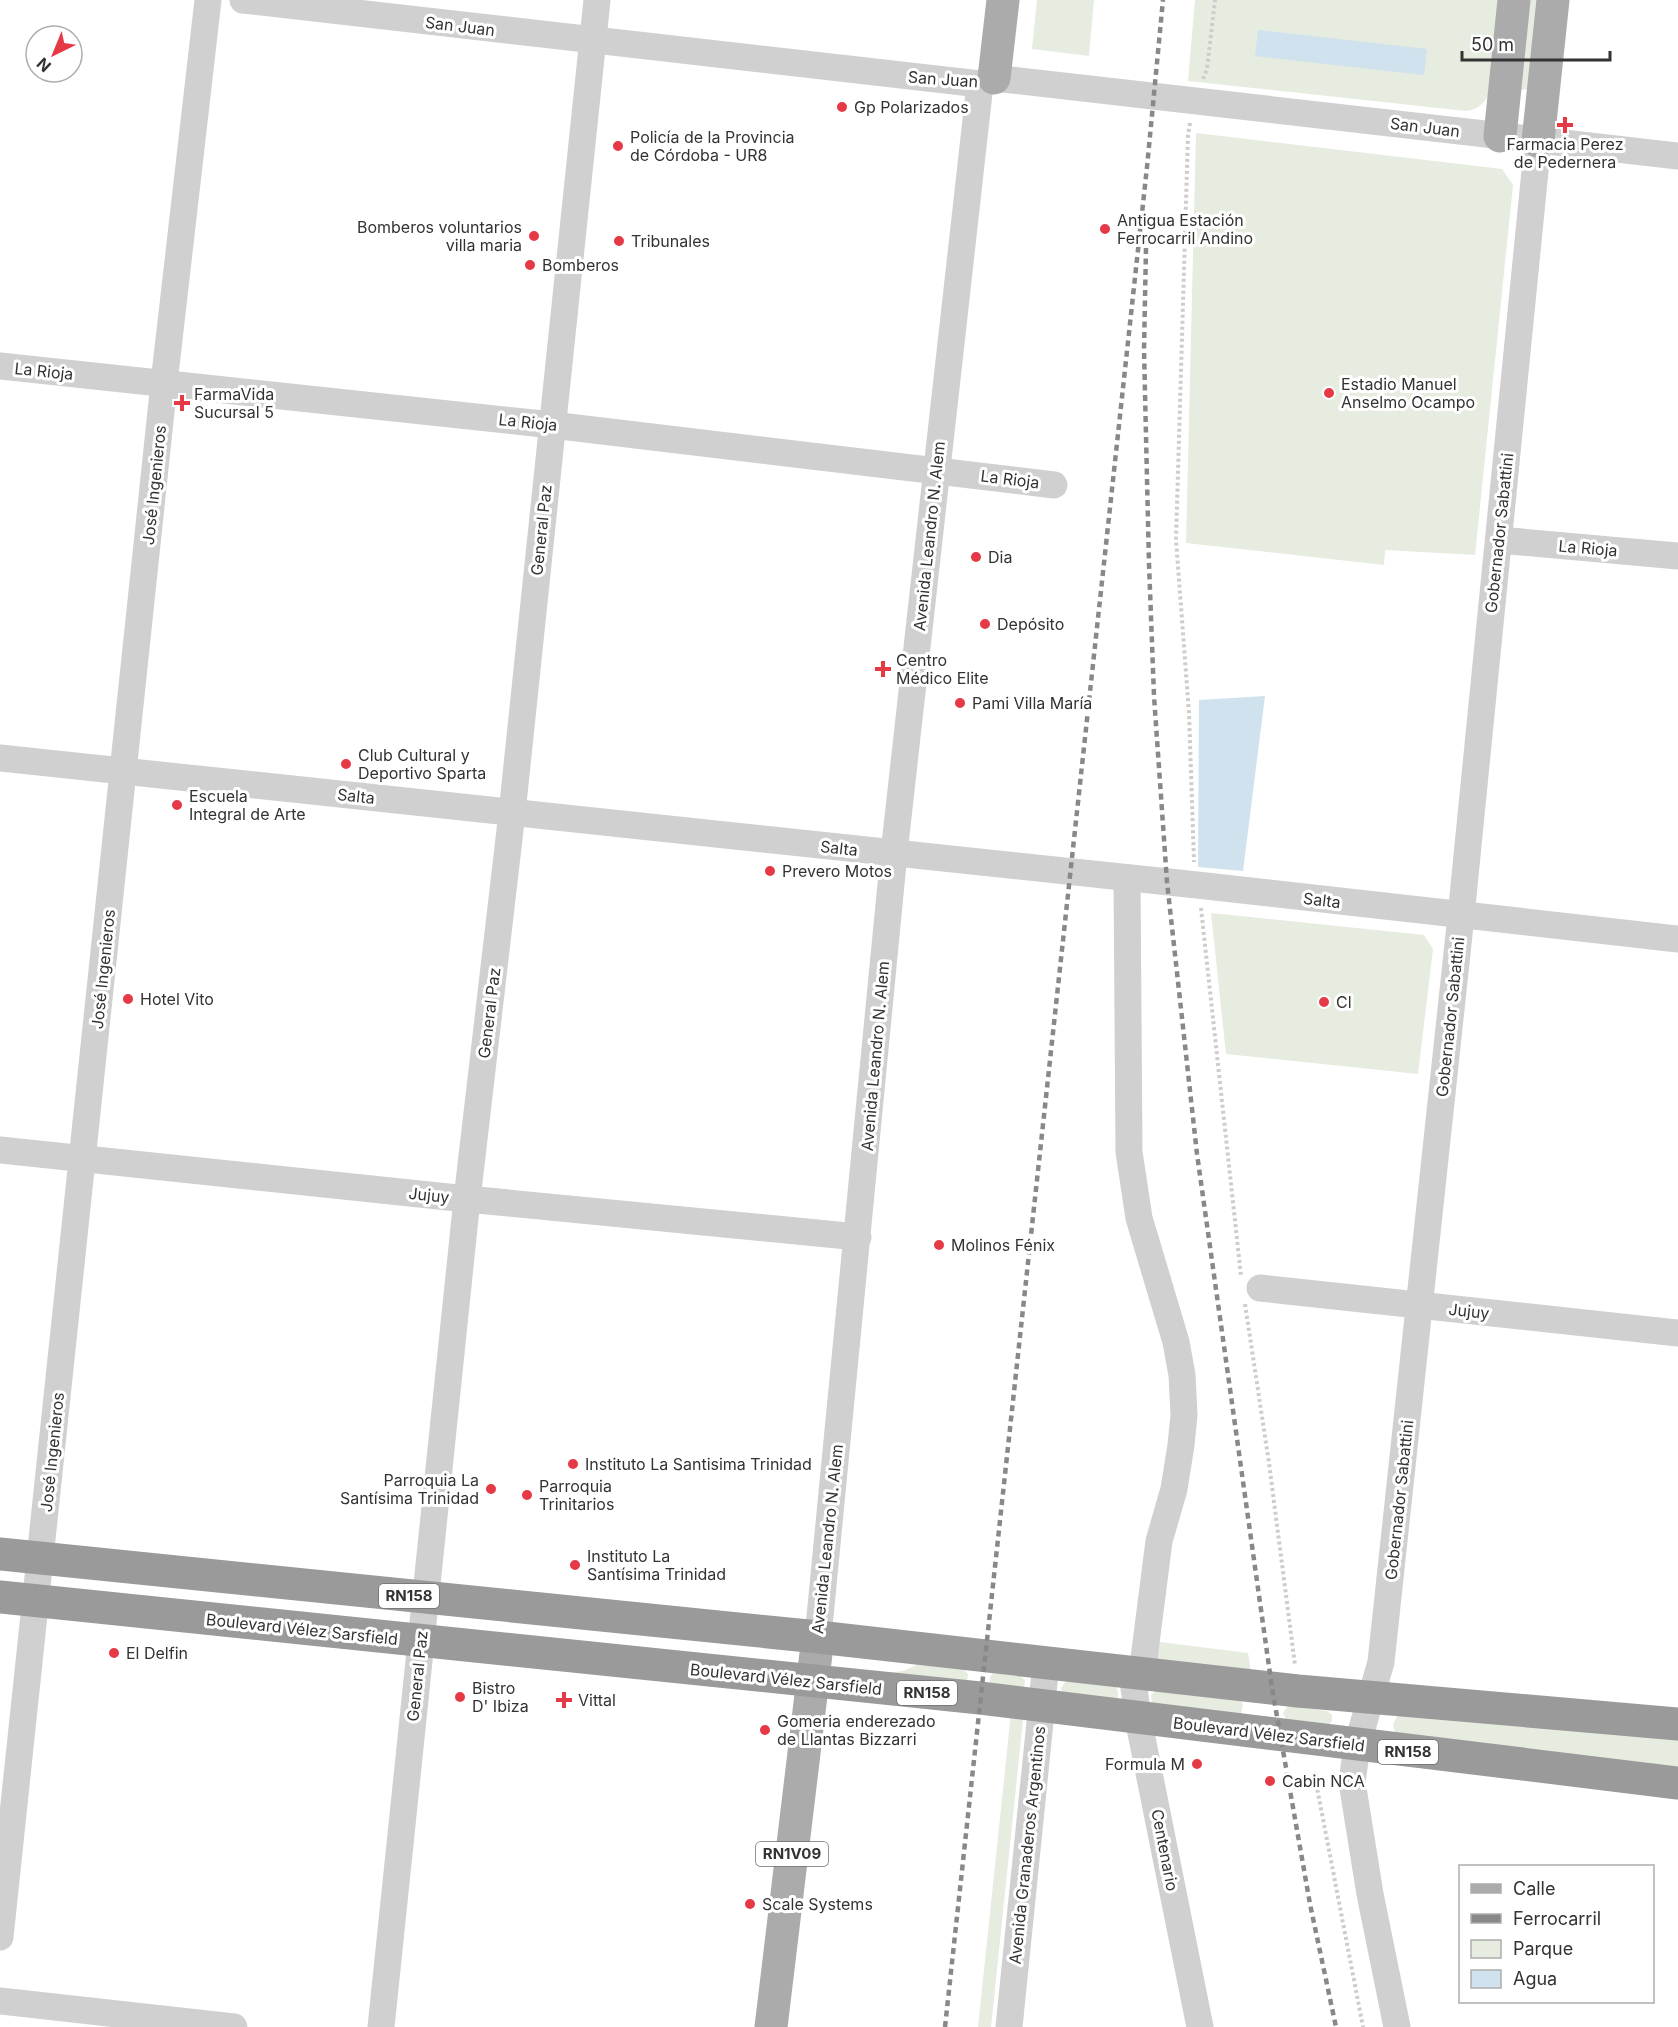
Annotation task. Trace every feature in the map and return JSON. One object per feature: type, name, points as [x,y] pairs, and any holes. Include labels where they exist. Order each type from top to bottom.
[{"type":"highway","name":"RN158","points":[[0,1554],[818,1637],[1298,1691],[1678,1724]]},
{"type":"highway","name":"Boulevard Vélez Sarsfield","points":[[0,1597],[1042,1706],[1357,1746],[1678,1783]]},
{"type":"main road","name":"Avenida Leandro N. Alem","points":[[987,81],[1003,0]]},
{"type":"main road","points":[[1500,136],[1514,0]]},
{"type":"main road","name":"Gobernador Sabattini","points":[[1538,141],[1553,0]]},
{"type":"main road","name":"Avenida Leandro N. Alem","points":[[771,2027],[818,1637]]},
{"type":"street","name":"José Ingenieros","points":[[0,1937],[164,383],[208,0]]},
{"type":"street","name":"San Juan","points":[[243,0],[592,41],[1194,101],[1678,156]]},
{"type":"street","name":"General Paz","points":[[381,2027],[467,1199],[512,813],[597,0]]},
{"type":"street","name":"Avenida Leandro N. Alem","points":[[818,1637],[894,853],[937,470],[987,81]]},
{"type":"street","name":"Gobernador Sabattini","points":[[1397,2027],[1370,1894],[1352,1782],[1357,1746],[1381,1662],[1461,916],[1538,141]]},
{"type":"street","name":"La Rioja","points":[[0,366],[552,425],[1054,485]]},
{"type":"street","name":"La Rioja","points":[[1499,540],[1678,556]]},
{"type":"street","name":"Salta","points":[[0,758],[1197,885],[1678,939]]},
{"type":"street","name":"Centenario","points":[[1127,878],[1129,1152],[1139,1218],[1176,1342],[1182,1375],[1184,1415],[1174,1489],[1159,1541],[1137,1674],[1138,1718],[1200,2027]]},
{"type":"street","name":"Jujuy","points":[[0,1150],[858,1237]]},
{"type":"street","name":"Jujuy","points":[[1249,1290],[1678,1333]]},
{"type":"street","name":"Avenida Granaderos Argentinos","points":[[1009,2027],[1046,1663]]},
{"type":"street","points":[[0,2001],[234,2027]]},
{"type":"path","points":[[1215,0],[1207,69],[1194,101],[1188,135],[1176,540],[1189,714],[1194,867],[1293,1637],[1298,1691]]},
{"type":"path","points":[[1314,1772],[1363,2027]]},
{"type":"green space","points":[[1037,0],[1094,0],[1089,56],[1032,49]]},
{"type":"green space","points":[[1195,0],[1499,0],[1488,96],[1479,106],[1466,111],[1188,81]]},
{"type":"green space","points":[[1525,0],[1540,0],[1528,89],[1521,90]]},
{"type":"green space","points":[[1196,133],[1502,169],[1513,185],[1475,555],[1385,550],[1384,565],[1186,543]]},
{"type":"green space","name":"Cl","points":[[1211,913],[1424,935],[1433,949],[1418,1074],[1226,1054]]},
{"type":"green space","points":[[1152,1641],[1248,1653],[1252,1677],[1153,1664]]},
{"type":"green space","points":[[917,1665],[963,1669],[968,1674],[967,1681],[889,1673],[903,1671]]},
{"type":"green space","points":[[993,1673],[1020,1676],[1025,1680],[1024,1688],[989,1685]]},
{"type":"green space","points":[[1066,1681],[1115,1686],[1118,1699],[1062,1695],[1061,1688]]},
{"type":"green space","points":[[1156,1691],[1241,1701],[1243,1705],[1241,1714],[1152,1704],[1151,1695]]},
{"type":"green space","points":[[1287,1707],[1327,1711],[1332,1715],[1332,1721],[1329,1724],[1286,1719],[1283,1713]]},
{"type":"green space","points":[[1400,1712],[1678,1738],[1678,1772],[1396,1737],[1393,1724]]},
{"type":"green space","points":[[1011,1713],[1021,1716],[1023,1720],[991,2027],[978,2027]]},
{"type":"water","points":[[1258,30],[1427,49],[1424,75],[1255,56]]},
{"type":"water","points":[[1265,696],[1243,871],[1198,867],[1199,700]]},
{"type":"railway","points":[[945,2027],[1147,167],[1163,0]]},
{"type":"railway","points":[[1146,248],[1144,350],[1149,564],[1154,696],[1167,882],[1197,1154],[1272,1688],[1310,1904],[1336,2027]]},
{"type":"place","name":"Gp Polarizados","points":[[842,107]]},
{"type":"place","name":"Farmacia Perez de Pedernera","points":[[1565,125]]},
{"type":"place","name":"Policía de la Provincia de Córdoba - UR8","points":[[618,146]]},
{"type":"place","name":"Antigua Estación Ferrocarril Andino","points":[[1105,229]]},
{"type":"place","name":"Bomberos voluntarios villa maria","points":[[534,236]]},
{"type":"place","name":"Tribunales","points":[[619,241]]},
{"type":"place","name":"Bomberos","points":[[530,265]]},
{"type":"place","name":"Estadio Manuel Anselmo Ocampo","points":[[1329,393]]},
{"type":"place","name":"FarmaVida Sucursal 5","points":[[182,403]]},
{"type":"place","name":"Dia","points":[[976,557]]},
{"type":"place","name":"Depósito","points":[[985,624]]},
{"type":"place","name":"Centro Médico Elite","points":[[883,669]]},
{"type":"place","name":"Pami Villa María","points":[[960,703]]},
{"type":"place","name":"Club Cultural y Deportivo Sparta","points":[[346,764]]},
{"type":"place","name":"Escuela Integral de Arte","points":[[177,805]]},
{"type":"place","name":"Prevero Motos","points":[[770,871]]},
{"type":"place","name":"Hotel Vito","points":[[128,999]]},
{"type":"place","name":"Cl","points":[[1324,1002]]},
{"type":"place","name":"Molinos Fénix","points":[[939,1245]]},
{"type":"place","name":"Instituto La Santisima Trinidad","points":[[573,1464]]},
{"type":"place","name":"Parroquia La Santísima Trinidad","points":[[491,1489]]},
{"type":"place","name":"Parroquia Trinitarios","points":[[527,1495]]},
{"type":"place","name":"Instituto La Santísima Trinidad","points":[[575,1565]]},
{"type":"place","name":"El Delfin","points":[[114,1653]]},
{"type":"place","name":"Bistro D' Ibiza","points":[[460,1697]]},
{"type":"place","name":"Vittal","points":[[564,1700]]},
{"type":"place","name":"Gomeria enderezado de Llantas Bizzarri","points":[[765,1730]]},
{"type":"place","name":"Formula M","points":[[1197,1764]]},
{"type":"place","name":"Cabin NCA","points":[[1270,1781]]},
{"type":"place","name":"Scale Systems","points":[[750,1904]]}]
